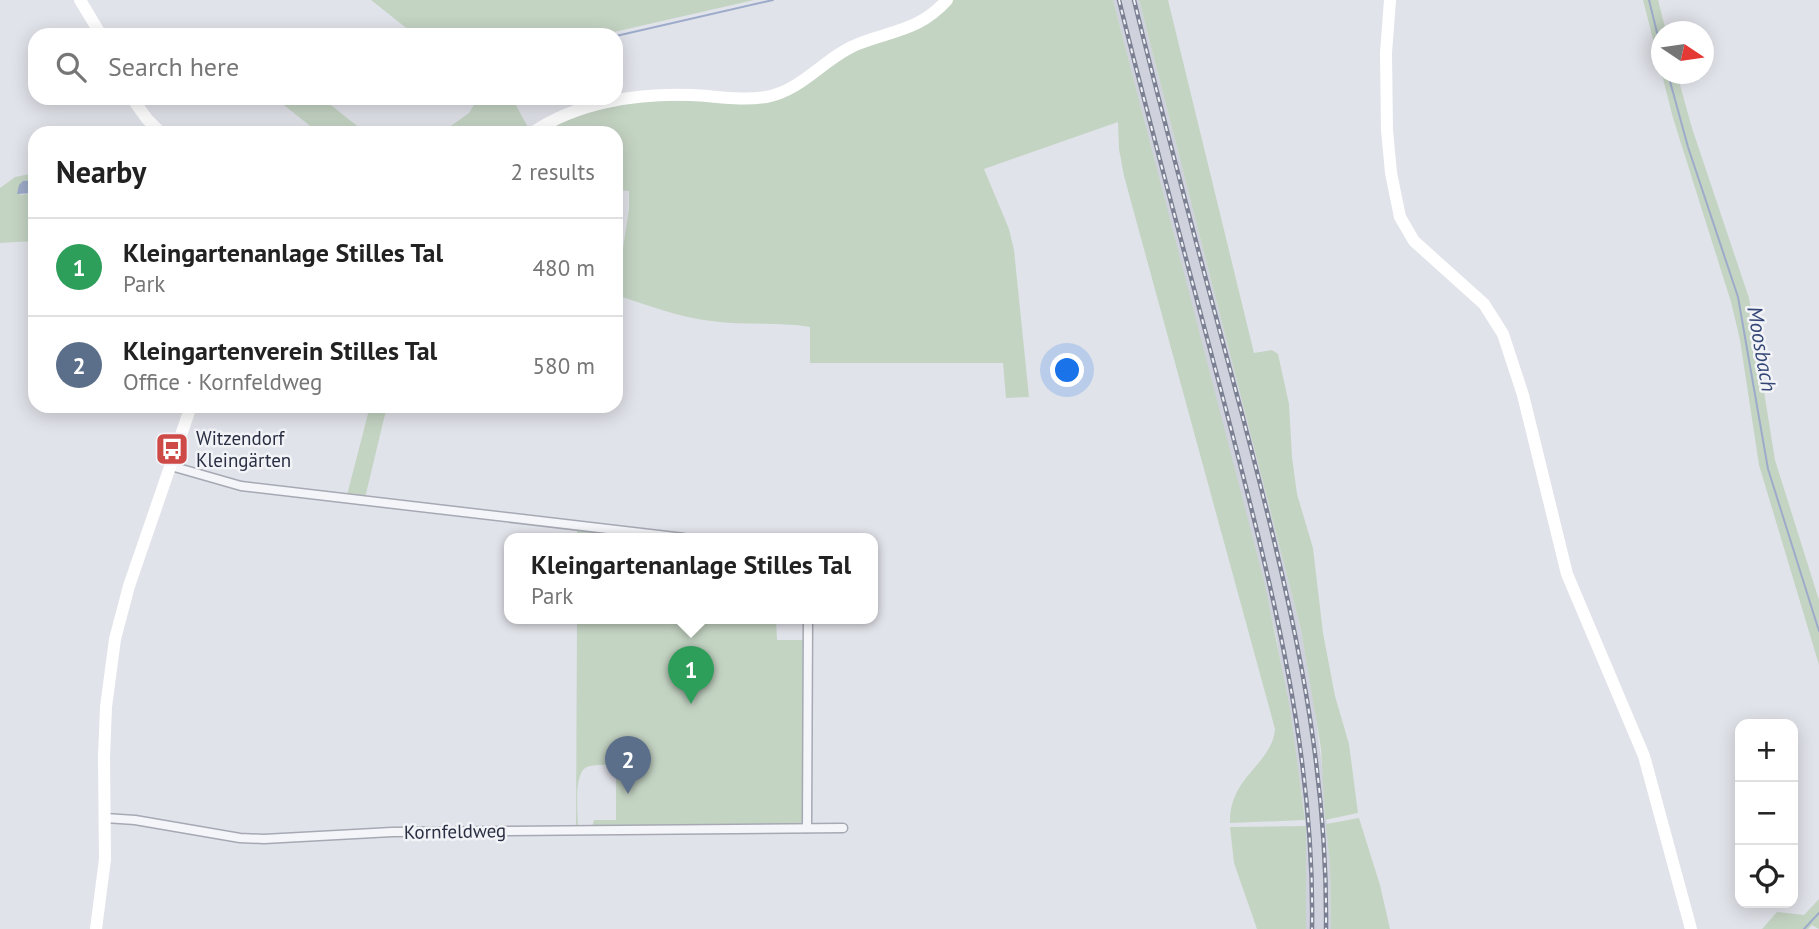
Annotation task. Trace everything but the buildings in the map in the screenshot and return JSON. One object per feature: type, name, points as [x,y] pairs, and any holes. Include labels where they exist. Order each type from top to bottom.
[{"type":"street","points":[[80,0],[97,28]]},
{"type":"street","points":[[623,101],[659,96],[746,98],[774,95],[790,89],[849,48],[914,26],[929,17],[947,0]]},
{"type":"street","points":[[1390,0],[1386,53],[1386,115],[1390,166],[1400,218],[1414,241],[1484,304],[1503,334],[1520,384],[1567,575],[1644,756],[1691,929]]},
{"type":"street","points":[[137,105],[154,126]]},
{"type":"street","points":[[544,126],[558,118],[598,105]]},
{"type":"street","points":[[97,925],[105,859],[105,731],[115,639],[129,586],[189,413]]},
{"type":"street","points":[[171,466],[241,486],[641,533]]},
{"type":"street","points":[[807,828],[808,624]]},
{"type":"street","name":"Kornfeldweg","points":[[105,818],[135,820],[251,839],[391,832],[843,828]]},
{"type":"shaded area","points":[[1113,0],[1139,0],[1301,630],[1323,775],[1330,865],[1331,929],[1306,929],[1304,809],[1276,635]]},
{"type":"green space","points":[[371,0],[754,0],[623,30],[406,28]]},
{"type":"green space","points":[[952,0],[1113,0],[1265,585],[1290,709],[1305,820],[1230,823],[1236,794],[1267,752],[1275,729],[1124,176],[1118,122],[984,169],[1009,229],[1014,250],[1029,397],[1006,398],[1003,363],[810,363],[810,327],[699,319],[623,297],[623,249],[629,191],[623,191],[623,126],[554,126],[581,113],[643,101],[757,101]]},
{"type":"green space","points":[[1139,0],[1168,0],[1254,353],[1272,350],[1278,354],[1289,404],[1297,494],[1313,548],[1323,633],[1335,696],[1349,744],[1358,813],[1325,820],[1321,749],[1301,630]]},
{"type":"green space","points":[[1643,0],[1658,0],[1663,21],[1651,21],[1651,32]]},
{"type":"green space","points":[[1664,84],[1680,84],[1749,298],[1775,460],[1819,600],[1819,665],[1759,465],[1740,340],[1731,302]]},
{"type":"green space","points":[[284,105],[331,105],[357,126],[310,126]]},
{"type":"green space","points":[[474,105],[516,105],[527,126],[451,126],[469,113]]},
{"type":"green space","points":[[28,174],[28,181],[23,181],[20,195],[28,194],[28,241],[0,243],[0,188],[15,177]]},
{"type":"green space","points":[[368,413],[385,413],[365,498],[347,495]]},
{"type":"green space","points":[[577,528],[620,533],[577,533]]},
{"type":"green space","points":[[577,624],[776,624],[777,640],[803,640],[804,624],[806,624],[804,821],[795,826],[592,827],[594,820],[616,820],[616,766],[598,765],[587,767],[580,777],[576,827]]},
{"type":"green space","points":[[1359,818],[1380,885],[1390,929],[1331,929],[1326,824]]},
{"type":"green space","points":[[1306,826],[1306,929],[1257,929],[1234,863],[1230,827]]},
{"type":"green space","points":[[1819,899],[1819,929],[1812,925],[1808,929],[1762,929],[1777,912],[1804,915]]},
{"type":"water","points":[[28,181],[28,193],[17,194],[19,185]]},
{"type":"waterway","points":[[623,34],[773,0]]},
{"type":"waterway","name":"Moosbach","points":[[1649,0],[1654,21]]},
{"type":"waterway","name":"Moosbach","points":[[1671,84],[1688,147],[1738,297],[1768,469],[1819,631]]},
{"type":"waterway","points":[[1804,929],[1819,913]]},
{"type":"railway","points":[[1119,0],[1276,612],[1299,737],[1311,864],[1312,929]]},
{"type":"railway","points":[[1134,0],[1259,478],[1289,605],[1302,669],[1320,797],[1326,929]]},
{"type":"place","name":"Witzendorf Kleingärten","points":[[172,449]]},
{"type":"place","name":"Kleingartenanlage Stilles Tal","points":[[691,704]]},
{"type":"place","name":"Kleingartenverein Stilles Tal","points":[[628,794]]}]
